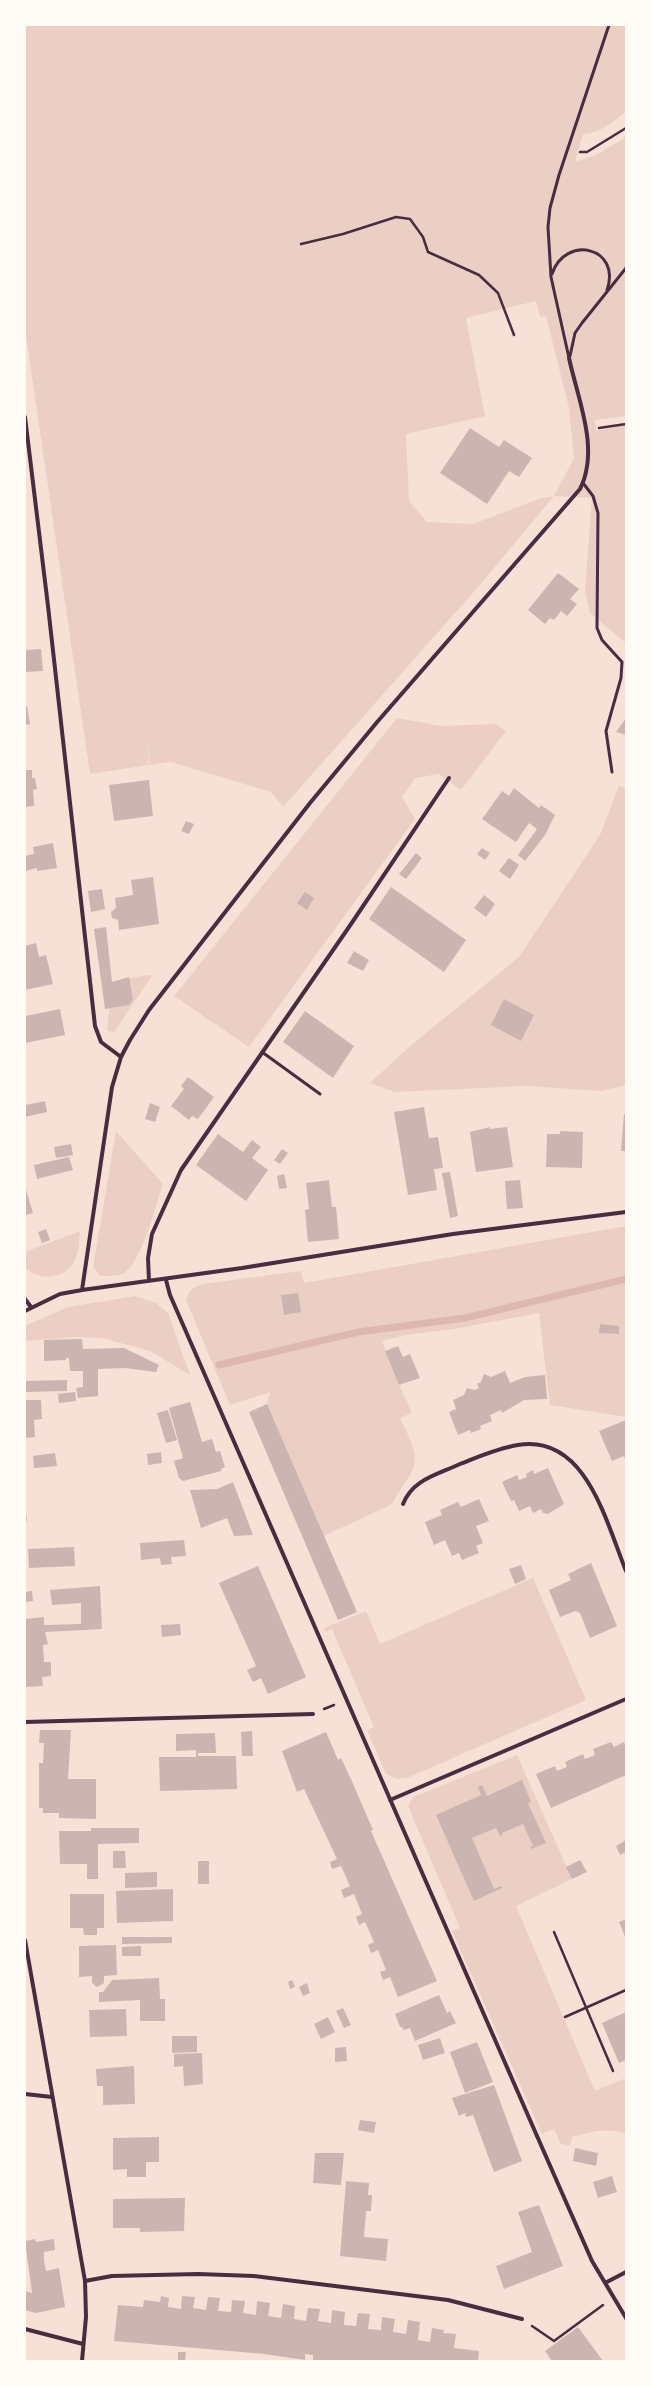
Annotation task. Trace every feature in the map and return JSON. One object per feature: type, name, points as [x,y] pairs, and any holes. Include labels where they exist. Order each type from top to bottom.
[{"type":"street","points":[[82,1290],[112,1087],[121,1057],[149,1010],[310,803],[443,645],[575,496],[583,483],[588,468],[586,430],[570,358]]},
{"type":"street","points":[[25,417],[48,606],[95,1026],[101,1042],[121,1057]]},
{"type":"street","points":[[149,1281],[148,1258],[152,1234],[176,1181],[214,1120],[349,927],[448,778]]},
{"type":"street","points":[[25,1311],[60,1294],[82,1290],[166,1280],[454,1234],[626,1212]]},
{"type":"street","points":[[166,1280],[170,1295],[592,2261],[626,2318]]},
{"type":"street","points":[[25,1299],[31,1307]]},
{"type":"street","points":[[403,1504],[413,1486],[466,1462],[503,1448],[519,1444],[544,1445],[567,1456],[579,1468],[590,1484],[626,1571]]},
{"type":"street","points":[[390,1800],[626,1699]]},
{"type":"street","points":[[25,1722],[313,1714]]},
{"type":"street","points":[[25,1940],[85,2281],[87,2301],[82,2361]]},
{"type":"street","points":[[25,2094],[52,2097]]},
{"type":"street","points":[[605,2283],[626,2272]]},
{"type":"street","points":[[85,2281],[112,2276],[174,2274],[254,2276],[448,2300],[522,2319]]},
{"type":"street","points":[[25,2329],[84,2344]]},
{"type":"lane","points":[[570,358],[551,277],[548,227],[550,208],[566,153],[610,25]]},
{"type":"lane","points":[[551,277],[556,265],[567,254],[576,250],[592,250],[601,256],[608,268],[610,280],[606,293]]},
{"type":"lane","points":[[570,358],[575,332],[626,268]]},
{"type":"lane","points":[[583,483],[593,496],[598,513],[597,628],[602,640],[622,662],[626,664]]},
{"type":"lane","points":[[612,772],[606,731],[621,678],[622,662]]},
{"type":"lane","points":[[262,1052],[320,1094]]},
{"type":"path","points":[[566,153],[587,152],[626,128]]},
{"type":"path","points":[[301,244],[343,234],[396,217],[410,219],[423,237],[428,252],[479,275],[498,293],[514,335]]},
{"type":"path","points":[[586,430],[626,424]]},
{"type":"path","points":[[313,1714],[347,1700]]},
{"type":"path","points":[[554,1932],[613,2071]]},
{"type":"path","points":[[565,2017],[626,1990]]},
{"type":"path","points":[[522,2319],[554,2341],[614,2297]]},
{"type":"shaded area","points":[[25,25],[626,25],[626,112],[595,132],[583,134],[575,162],[596,155],[626,137],[626,416],[595,420],[596,431],[626,425],[626,643],[590,613],[585,590],[592,498],[554,496],[479,586],[283,807],[271,792],[171,762],[149,765],[148,743],[148,765],[90,774],[25,329]],"holes":[[[536,301],[540,317],[546,316],[569,408],[574,458],[554,496],[541,498],[473,524],[427,522],[409,501],[406,434],[485,416],[466,318]]]},
{"type":"shaded area","points":[[397,718],[441,726],[495,724],[506,731],[461,790],[439,774],[415,778],[402,797],[415,819],[249,1047],[174,996]]},
{"type":"shaded area","points":[[619,786],[626,788],[626,1085],[602,1091],[526,1086],[395,1092],[370,1083],[409,1047],[519,957],[600,835]]},
{"type":"shaded area","points":[[147,975],[152,976],[114,1032],[107,1031],[112,982]]},
{"type":"shaded area","points":[[116,1131],[163,1184],[147,1234],[129,1269],[122,1274],[114,1276],[100,1276],[93,1267]]},
{"type":"shaded area","points":[[626,1226],[626,1417],[550,1405],[539,1313],[454,1329],[405,1335],[382,1341],[399,1385],[412,1413],[400,1418],[414,1450],[415,1463],[408,1478],[392,1504],[324,1536],[267,1404],[270,1392],[230,1405],[186,1300],[190,1290],[202,1284],[301,1271],[304,1283]]},
{"type":"shaded area","points":[[80,1231],[76,1259],[64,1272],[51,1277],[44,1277],[25,1268],[25,1252]]},
{"type":"shaded area","points":[[135,1296],[156,1303],[168,1313],[190,1375],[150,1351],[102,1338],[75,1337],[25,1341],[25,1326],[68,1307]]},
{"type":"shaded area","points":[[533,1578],[586,1700],[407,1778],[397,1779],[386,1774],[367,1730],[374,1727],[332,1629],[325,1632],[324,1628],[366,1611],[380,1644]]},
{"type":"shaded area","points":[[517,1755],[572,1879],[516,1906],[595,2091],[626,2078],[626,2134],[612,2131],[593,2132],[572,2137],[570,2146],[561,2144],[554,2129],[542,2134],[452,1931],[460,1928],[408,1806],[413,1797]]},
{"type":"building","points":[[470,428],[499,447],[504,440],[532,458],[519,477],[509,471],[487,504],[440,473]]},
{"type":"building","points":[[558,573],[579,589],[570,599],[577,604],[567,616],[561,611],[554,620],[550,618],[545,624],[528,610]]},
{"type":"building","points":[[41,649],[43,671],[25,672],[25,650]]},
{"type":"building","points":[[25,706],[27,706],[30,724],[25,725]]},
{"type":"building","points":[[626,718],[626,735],[616,732]]},
{"type":"building","points":[[25,770],[32,770],[32,778],[35,778],[37,789],[33,790],[34,806],[25,807]]},
{"type":"building","points":[[149,780],[153,816],[114,821],[109,785]]},
{"type":"building","points":[[514,788],[539,808],[541,805],[555,815],[545,835],[525,861],[518,855],[537,829],[529,823],[516,842],[482,819],[502,791],[509,796]]},
{"type":"building","points":[[186,821],[194,824],[189,834],[181,831]]},
{"type":"building","points":[[53,843],[57,868],[37,871],[37,868],[25,871],[25,856],[34,854],[33,847]]},
{"type":"building","points":[[482,848],[490,853],[485,860],[477,854]]},
{"type":"building","points":[[416,853],[422,858],[406,879],[399,874]]},
{"type":"building","points":[[509,858],[519,865],[510,879],[499,871]]},
{"type":"building","points":[[153,877],[159,924],[119,930],[118,920],[112,918],[111,912],[116,908],[115,898],[133,895],[131,880]]},
{"type":"building","points":[[391,887],[466,940],[444,972],[369,919]]},
{"type":"building","points":[[102,889],[105,909],[91,912],[88,891]]},
{"type":"building","points":[[305,892],[314,898],[307,910],[297,903]]},
{"type":"building","points":[[484,895],[495,904],[486,917],[474,908]]},
{"type":"building","points":[[106,927],[112,982],[129,977],[133,1000],[129,1005],[105,1009],[94,929]]},
{"type":"building","points":[[36,943],[39,957],[46,955],[53,984],[25,990],[25,946]]},
{"type":"building","points":[[354,951],[369,960],[363,971],[347,963]]},
{"type":"building","points":[[504,999],[534,1015],[521,1041],[491,1025]]},
{"type":"building","points":[[60,1009],[65,1035],[25,1043],[25,1016]]},
{"type":"building","points":[[305,1011],[354,1046],[333,1078],[283,1042]]},
{"type":"building","points":[[188,1077],[214,1097],[198,1119],[192,1116],[189,1120],[171,1106],[184,1089],[181,1086]]},
{"type":"building","points":[[45,1101],[47,1112],[25,1117],[25,1105]]},
{"type":"building","points":[[150,1103],[160,1107],[155,1122],[145,1119]]},
{"type":"building","points":[[424,1107],[429,1138],[438,1137],[443,1168],[434,1169],[437,1190],[408,1195],[394,1112]]},
{"type":"building","points":[[624,1114],[626,1114],[626,1151],[621,1151]]},
{"type":"building","points":[[490,1127],[490,1129],[507,1127],[513,1167],[476,1172],[470,1132]]},
{"type":"building","points":[[560,1131],[583,1132],[582,1168],[546,1167],[547,1134],[560,1134]]},
{"type":"building","points":[[218,1134],[243,1152],[252,1140],[261,1147],[252,1158],[268,1170],[246,1201],[196,1165]]},
{"type":"building","points":[[71,1144],[73,1155],[56,1158],[54,1147]]},
{"type":"building","points":[[282,1149],[288,1153],[280,1164],[274,1160]]},
{"type":"building","points":[[69,1157],[73,1170],[37,1179],[34,1165]]},
{"type":"building","points":[[450,1172],[458,1216],[450,1218],[442,1173]]},
{"type":"building","points":[[284,1174],[287,1188],[279,1189],[277,1176]]},
{"type":"building","points":[[329,1180],[332,1207],[336,1207],[339,1239],[308,1242],[305,1210],[309,1209],[306,1183]]},
{"type":"building","points":[[520,1180],[523,1208],[507,1209],[505,1181]]},
{"type":"building","points":[[25,1186],[33,1213],[25,1215]]},
{"type":"building","points":[[46,1229],[50,1240],[42,1243],[38,1232]]},
{"type":"building","points":[[298,1293],[301,1312],[284,1315],[281,1295]]},
{"type":"building","points":[[600,1324],[619,1326],[619,1334],[599,1333]]},
{"type":"building","points":[[82,1339],[83,1349],[124,1348],[159,1365],[156,1372],[125,1368],[98,1369],[98,1396],[78,1398],[76,1388],[83,1387],[83,1371],[70,1371],[69,1358],[66,1358],[66,1360],[44,1361],[44,1340]]},
{"type":"building","points":[[398,1346],[403,1357],[410,1354],[420,1378],[399,1385],[385,1351]]},
{"type":"building","points":[[505,1371],[510,1383],[525,1377],[545,1375],[547,1399],[524,1400],[502,1413],[501,1410],[490,1415],[492,1421],[480,1426],[481,1429],[471,1433],[470,1430],[458,1435],[449,1412],[456,1409],[453,1400],[464,1395],[467,1388],[474,1390],[479,1388],[477,1384],[481,1382],[484,1374],[491,1377]]},
{"type":"building","points":[[67,1380],[67,1391],[25,1392],[25,1381]]},
{"type":"building","points":[[75,1392],[76,1401],[59,1403],[58,1394]]},
{"type":"building","points":[[25,1400],[41,1400],[42,1419],[34,1420],[35,1437],[25,1438]]},
{"type":"building","points":[[190,1402],[202,1442],[212,1439],[216,1452],[220,1451],[225,1467],[221,1469],[221,1471],[183,1481],[179,1478],[174,1461],[183,1458],[169,1408]]},
{"type":"building","points":[[267,1404],[357,1612],[338,1620],[249,1412]]},
{"type":"building","points":[[168,1410],[177,1440],[166,1443],[157,1413]]},
{"type":"building","points":[[626,1420],[626,1461],[624,1456],[612,1461],[599,1431]]},
{"type":"building","points":[[161,1452],[162,1463],[148,1465],[147,1454]]},
{"type":"building","points":[[55,1453],[57,1466],[34,1468],[33,1456]]},
{"type":"building","points":[[548,1468],[564,1504],[548,1514],[543,1513],[541,1509],[533,1513],[530,1506],[519,1511],[514,1500],[511,1501],[502,1482],[517,1475],[519,1480],[527,1477],[526,1474],[533,1470],[534,1474]]},
{"type":"building","points":[[233,1482],[253,1535],[234,1536],[227,1518],[201,1528],[190,1490],[217,1489]]},
{"type":"building","points":[[479,1499],[489,1521],[476,1526],[483,1543],[476,1546],[479,1553],[462,1560],[459,1553],[452,1556],[445,1540],[434,1545],[425,1522],[442,1515],[440,1510],[458,1502],[461,1507]]},
{"type":"building","points":[[25,1505],[27,1521],[25,1521]]},
{"type":"building","points":[[184,1540],[186,1556],[171,1557],[172,1564],[161,1565],[160,1558],[141,1560],[140,1543]]},
{"type":"building","points":[[74,1547],[75,1566],[29,1568],[28,1549]]},
{"type":"building","points":[[591,1563],[617,1626],[590,1638],[580,1613],[575,1611],[560,1617],[549,1590],[571,1580],[568,1574]]},
{"type":"building","points":[[521,1565],[526,1579],[515,1584],[509,1569]]},
{"type":"building","points":[[258,1566],[306,1677],[268,1694],[261,1678],[253,1682],[247,1670],[256,1666],[219,1583]]},
{"type":"building","points":[[100,1586],[102,1629],[45,1632],[48,1644],[43,1645],[44,1662],[51,1662],[51,1676],[42,1677],[43,1686],[25,1687],[25,1619],[44,1617],[44,1625],[81,1624],[81,1603],[52,1605],[50,1590]]},
{"type":"building","points":[[32,1591],[33,1601],[25,1602],[25,1592]]},
{"type":"building","points":[[180,1624],[181,1635],[162,1637],[161,1625]]},
{"type":"building","points":[[40,1730],[71,1730],[68,1779],[96,1779],[96,1819],[59,1818],[59,1813],[43,1813],[43,1808],[39,1808],[39,1763],[43,1763],[44,1743],[39,1743]]},
{"type":"building","points":[[252,1731],[253,1756],[242,1756],[241,1732]]},
{"type":"building","points":[[326,1732],[338,1760],[341,1758],[354,1786],[373,1830],[371,1831],[437,1981],[398,1997],[390,1977],[383,1980],[380,1972],[386,1970],[378,1950],[371,1953],[368,1945],[374,1942],[365,1922],[359,1925],[356,1917],[362,1914],[354,1894],[344,1898],[341,1890],[350,1886],[341,1866],[332,1869],[330,1862],[337,1859],[304,1789],[297,1792],[282,1751]]},
{"type":"building","points":[[215,1733],[216,1753],[198,1753],[198,1756],[236,1756],[237,1789],[160,1791],[159,1757],[196,1757],[196,1750],[176,1751],[176,1734]]},
{"type":"building","points":[[611,1742],[614,1747],[624,1742],[626,1747],[626,1775],[551,1808],[536,1774],[555,1766],[557,1771],[567,1767],[565,1762],[583,1754],[585,1759],[595,1755],[593,1749]]},
{"type":"building","points":[[522,1780],[531,1802],[528,1803],[546,1843],[531,1849],[530,1847],[533,1846],[523,1824],[502,1833],[503,1835],[500,1836],[496,1828],[472,1838],[494,1889],[501,1886],[502,1888],[474,1901],[436,1815],[481,1795],[478,1787],[482,1785],[487,1796]]},
{"type":"building","points":[[91,1828],[139,1828],[139,1843],[98,1844],[98,1879],[87,1879],[87,1864],[60,1864],[59,1831],[91,1831]]},
{"type":"building","points":[[626,1840],[626,1852],[620,1855],[616,1846]]},
{"type":"building","points":[[113,1851],[125,1851],[126,1868],[113,1868]]},
{"type":"building","points":[[580,1860],[587,1872],[572,1879],[566,1867]]},
{"type":"building","points":[[198,1861],[209,1861],[209,1884],[198,1884]]},
{"type":"building","points":[[157,1872],[157,1887],[125,1888],[125,1873]]},
{"type":"building","points":[[173,1889],[173,1921],[117,1923],[116,1891]]},
{"type":"building","points":[[70,1894],[104,1894],[104,1928],[97,1928],[97,1935],[84,1935],[83,1928],[70,1928]]},
{"type":"building","points":[[626,1919],[626,1939],[619,1922]]},
{"type":"building","points":[[122,1937],[172,1937],[172,1943],[122,1944]]},
{"type":"building","points":[[116,1945],[117,1975],[104,1976],[104,1983],[97,1987],[92,1983],[92,1976],[79,1977],[79,1946]]},
{"type":"building","points":[[141,1946],[141,1956],[122,1956],[122,1947]]},
{"type":"building","points":[[159,1978],[160,1999],[165,1999],[165,2021],[140,2021],[140,2000],[99,2002],[99,1992],[103,1992],[112,1980]]},
{"type":"building","points":[[292,1980],[295,1987],[290,1989],[288,1982]]},
{"type":"building","points":[[307,1983],[310,1993],[303,1996],[299,1987]]},
{"type":"building","points":[[439,1995],[447,2013],[450,2011],[456,2023],[415,2041],[410,2028],[404,2030],[400,2027],[395,2014]]},
{"type":"building","points":[[343,2008],[351,2025],[344,2028],[336,2011]]},
{"type":"building","points":[[126,2009],[127,2036],[90,2037],[89,2010]]},
{"type":"building","points":[[626,2012],[626,2060],[619,2063],[602,2023]]},
{"type":"building","points":[[328,2017],[335,2032],[321,2039],[314,2024]]},
{"type":"building","points":[[172,2036],[197,2036],[197,2052],[172,2053]]},
{"type":"building","points":[[440,2038],[445,2053],[423,2060],[418,2045]]},
{"type":"building","points":[[477,2042],[493,2082],[465,2093],[450,2052]]},
{"type":"building","points":[[346,2047],[347,2061],[335,2062],[335,2048]]},
{"type":"building","points":[[202,2053],[203,2084],[184,2086],[183,2066],[174,2067],[174,2054]]},
{"type":"building","points":[[134,2066],[135,2104],[103,2105],[103,2086],[97,2086],[96,2069]]},
{"type":"building","points":[[494,2085],[522,2161],[494,2172],[473,2115],[466,2117],[465,2113],[459,2116],[452,2098]]},
{"type":"building","points":[[360,2120],[376,2122],[374,2133],[358,2130]]},
{"type":"building","points":[[159,2137],[159,2162],[146,2162],[146,2177],[127,2177],[127,2169],[113,2170],[113,2138]]},
{"type":"building","points":[[575,2148],[598,2153],[596,2166],[573,2161]]},
{"type":"building","points":[[315,2153],[344,2153],[341,2185],[313,2183]]},
{"type":"building","points":[[612,2176],[617,2192],[598,2198],[593,2182]]},
{"type":"building","points":[[346,2181],[369,2183],[368,2195],[372,2195],[371,2211],[366,2211],[364,2237],[388,2239],[386,2261],[340,2256]]},
{"type":"building","points":[[185,2198],[184,2231],[140,2232],[140,2228],[113,2228],[113,2199]]},
{"type":"building","points":[[539,2205],[563,2266],[504,2289],[496,2266],[532,2252],[518,2212]]},
{"type":"building","points":[[35,2239],[36,2242],[54,2239],[55,2250],[44,2252],[44,2261],[46,2271],[59,2268],[65,2307],[36,2313],[25,2310],[25,2291],[32,2293],[25,2241]]},
{"type":"building","points":[[161,2296],[169,2298],[168,2307],[181,2309],[182,2296],[195,2297],[193,2308],[206,2310],[208,2297],[220,2298],[218,2311],[231,2312],[232,2300],[245,2301],[243,2313],[256,2315],[257,2301],[270,2303],[268,2316],[281,2318],[283,2304],[295,2306],[294,2319],[306,2321],[308,2308],[320,2309],[318,2321],[331,2323],[332,2310],[345,2312],[344,2325],[356,2326],[358,2313],[370,2314],[368,2329],[381,2330],[382,2317],[395,2319],[393,2332],[406,2334],[408,2320],[420,2322],[418,2340],[430,2342],[432,2328],[444,2330],[443,2333],[456,2334],[454,2348],[479,2351],[478,2361],[323,2361],[313,2360],[313,2355],[305,2354],[305,2360],[264,2354],[114,2341],[118,2305],[143,2307],[144,2300],[160,2302]]},
{"type":"building","points":[[578,2327],[603,2361],[550,2361],[551,2360],[545,2351]]},
{"type":"building","points":[[178,2352],[186,2352],[185,2361],[178,2361]]},
{"type":"waterway","points":[[219,1365],[358,1332],[465,1318],[626,1279]]}]
